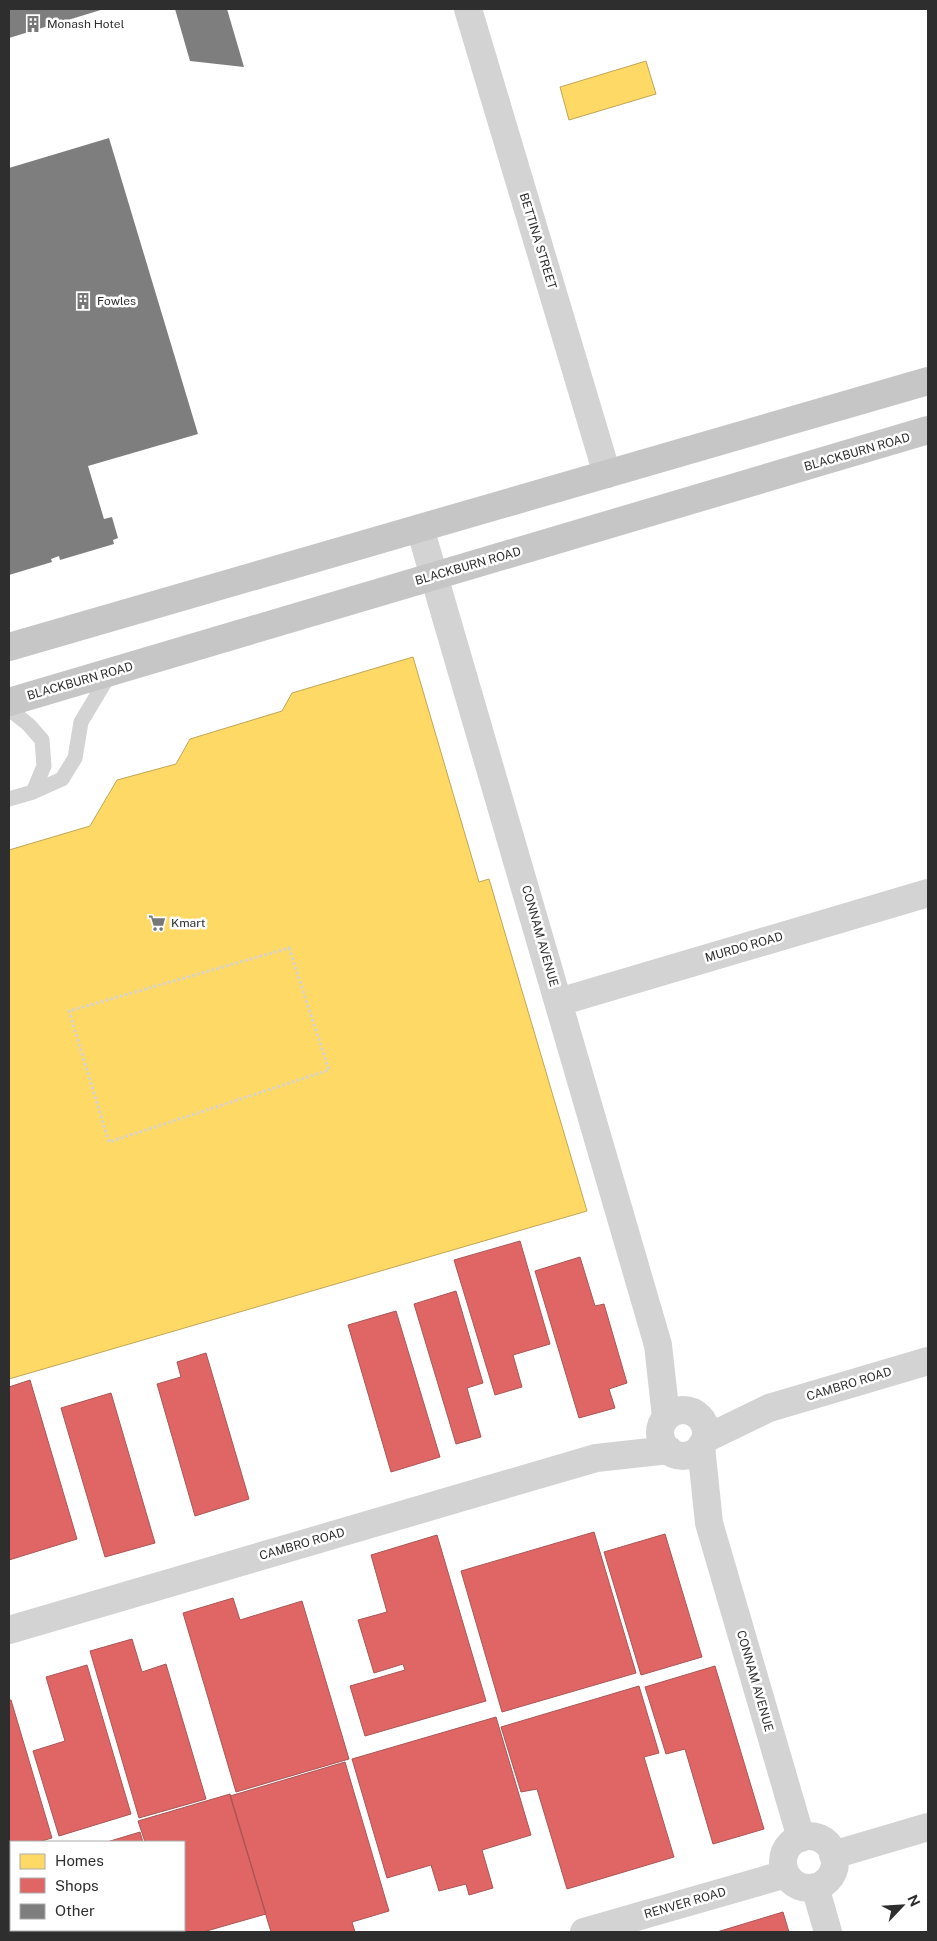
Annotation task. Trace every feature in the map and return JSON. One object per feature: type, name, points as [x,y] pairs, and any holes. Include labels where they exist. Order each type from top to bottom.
[{"type":"main road","points":[[9,647],[928,381]]},
{"type":"main road","name":"BLACKBURN ROAD","points":[[9,702],[928,430]]},
{"type":"street","name":"BETTINA STREET","points":[[468,9],[607,474]]},
{"type":"street","name":"CONNAM AVENUE","points":[[420,528],[658,1345],[700,1428],[709,1523],[801,1838]]},
{"type":"street","name":"MURDO ROAD","points":[[559,1002],[928,893]]},
{"type":"street","name":"CONNAM AVENUE","points":[[658,1345],[664,1420]]},
{"type":"street","name":"CAMBRO ROAD","points":[[700,1428],[928,1360]]},
{"type":"street","points":[[679,1410],[700,1428],[689,1455],[671,1452],[661,1437],[660,1430],[664,1420],[672,1412],[679,1410]]},
{"type":"street","name":"CAMBRO ROAD","points":[[596,1458],[664,1420]]},
{"type":"street","name":"CONNAM AVENUE","points":[[671,1452],[709,1523]]},
{"type":"street","name":"CAMBRO ROAD","points":[[9,1630],[596,1458],[671,1452]]},
{"type":"street","points":[[834,1855],[928,1827]]},
{"type":"street","points":[[801,1838],[817,1838],[830,1848],[834,1855],[834,1863],[829,1879],[815,1887],[798,1886],[791,1881],[783,1866],[787,1848],[801,1838]]},
{"type":"street","name":"RENVER ROAD","points":[[584,1932],[786,1874]]},
{"type":"street","points":[[815,1887],[828,1932]]},
{"type":"lane","points":[[9,799],[33,792],[62,779],[75,758],[81,722],[111,672]]},
{"type":"lane","points":[[9,709],[29,725],[42,740],[44,766],[33,792]]},
{"type":"path","points":[[289,948],[328,1070],[110,1142],[69,1011],[289,948]]},
{"type":"building: Homes","points":[[646,61],[656,94],[569,120],[560,87]]},
{"type":"building: Homes","points":[[413,657],[479,882],[489,879],[587,1211],[9,1379],[9,850],[90,826],[117,780],[176,764],[190,739],[282,711],[292,693]]},
{"type":"building: Shops","points":[[520,1241],[550,1344],[513,1355],[522,1387],[495,1395],[454,1260]]},
{"type":"building: Shops","points":[[580,1257],[595,1306],[604,1304],[627,1383],[609,1389],[615,1408],[579,1418],[535,1271]]},
{"type":"building: Shops","points":[[456,1291],[483,1383],[467,1388],[481,1437],[456,1444],[414,1304]]},
{"type":"building: Shops","points":[[396,1311],[440,1457],[391,1472],[348,1325]]},
{"type":"building: Shops","points":[[206,1353],[249,1499],[195,1516],[157,1384],[181,1377],[177,1362]]},
{"type":"building: Shops","points":[[30,1380],[77,1539],[9,1560],[9,1387]]},
{"type":"building: Shops","points":[[111,1393],[155,1543],[105,1557],[61,1408]]},
{"type":"building: Shops","points":[[594,1532],[636,1673],[502,1712],[461,1571]]},
{"type":"building: Shops","points":[[665,1534],[702,1657],[641,1675],[604,1552]]},
{"type":"building: Shops","points":[[437,1535],[486,1701],[365,1736],[350,1686],[405,1670],[403,1664],[374,1673],[358,1620],[387,1612],[371,1555]]},
{"type":"building: Shops","points":[[233,1598],[240,1620],[302,1601],[349,1759],[236,1792],[183,1613]]},
{"type":"building: Shops","points":[[132,1639],[142,1672],[166,1664],[206,1799],[139,1818],[90,1651]]},
{"type":"building: Shops","points":[[87,1665],[131,1814],[59,1836],[33,1751],[65,1741],[46,1677]]},
{"type":"building: Shops","points":[[715,1666],[764,1829],[713,1844],[685,1749],[666,1754],[645,1687]]},
{"type":"building: Shops","points":[[639,1686],[659,1753],[644,1757],[674,1857],[567,1889],[537,1789],[521,1792],[501,1727]]},
{"type":"building: Shops","points":[[9,1700],[11,1700],[52,1838],[42,1841],[10,1841],[9,1851]]},
{"type":"building: Shops","points":[[496,1717],[531,1835],[482,1850],[493,1888],[469,1895],[466,1884],[439,1891],[431,1865],[387,1878],[352,1759]]},
{"type":"building: Shops","points":[[345,1762],[389,1911],[352,1922],[355,1932],[271,1932],[230,1796]]},
{"type":"building: Shops","points":[[230,1794],[266,1914],[203,1932],[171,1932],[185,1931],[185,1841],[145,1841],[138,1821]]},
{"type":"building: Shops","points":[[140,1832],[143,1841],[110,1841]]},
{"type":"building: Shops","points":[[9,1870],[10,1931],[80,1932],[9,1932]]},
{"type":"building: Shops","points":[[783,1912],[789,1932],[717,1932]]},
{"type":"building: Shops","points":[[90,1931],[169,1931],[169,1932]]},
{"type":"building: Other","name":"Monash Hotel","points":[[9,9],[104,9],[9,38]]},
{"type":"building: Other","points":[[175,9],[227,9],[244,67],[190,61]]},
{"type":"building: Other","name":"Fowles","points":[[109,138],[198,434],[88,466],[104,519],[112,517],[118,538],[113,540],[114,544],[60,560],[59,556],[51,559],[52,562],[9,575],[9,168]]},
{"type":"place","name":"Monash Hotel","points":[[33,24]]},
{"type":"place","name":"Fowles","points":[[83,301]]},
{"type":"place","name":"Kmart","points":[[157,923]]}]
